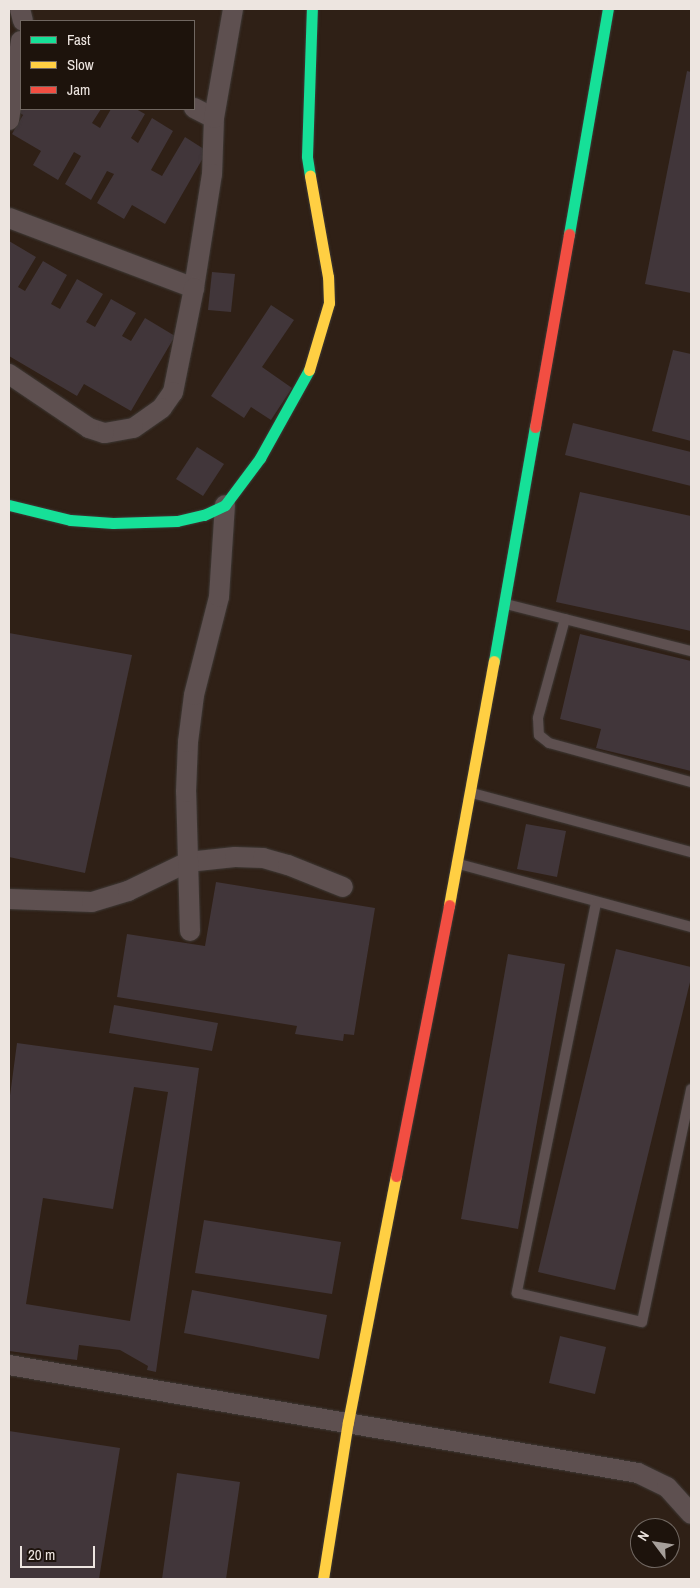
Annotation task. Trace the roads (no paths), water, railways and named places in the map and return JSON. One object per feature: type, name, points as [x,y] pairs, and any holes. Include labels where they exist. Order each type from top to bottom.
[{"type":"street","points":[[9,374],[89,428],[104,433],[133,428],[162,408],[173,392],[194,288],[212,174],[214,118],[233,9]]},
{"type":"street","points":[[9,505],[70,520],[120,523],[177,521],[204,516],[224,505],[260,458],[306,379],[329,303],[328,277],[314,211],[307,156],[312,9]]},
{"type":"street","points":[[323,1579],[348,1422],[471,793],[608,9]]},
{"type":"street","points":[[9,120],[20,48]]},
{"type":"street","points":[[195,108],[214,118]]},
{"type":"street","points":[[9,218],[194,288]]},
{"type":"street","points":[[190,931],[188,742],[194,695],[220,597],[224,505]]},
{"type":"street","points":[[9,899],[92,902],[128,891],[188,862],[263,858],[315,874],[343,887]]},
{"type":"street","points":[[9,1365],[638,1473],[667,1487],[691,1514]]},
{"type":"lane","points":[[504,604],[691,651]]},
{"type":"lane","points":[[565,619],[538,718],[539,735],[549,743],[691,782]]},
{"type":"lane","points":[[471,793],[691,852]]},
{"type":"lane","points":[[456,863],[596,903],[691,927]]},
{"type":"lane","points":[[596,903],[517,1293],[642,1322],[691,1089]]}]
